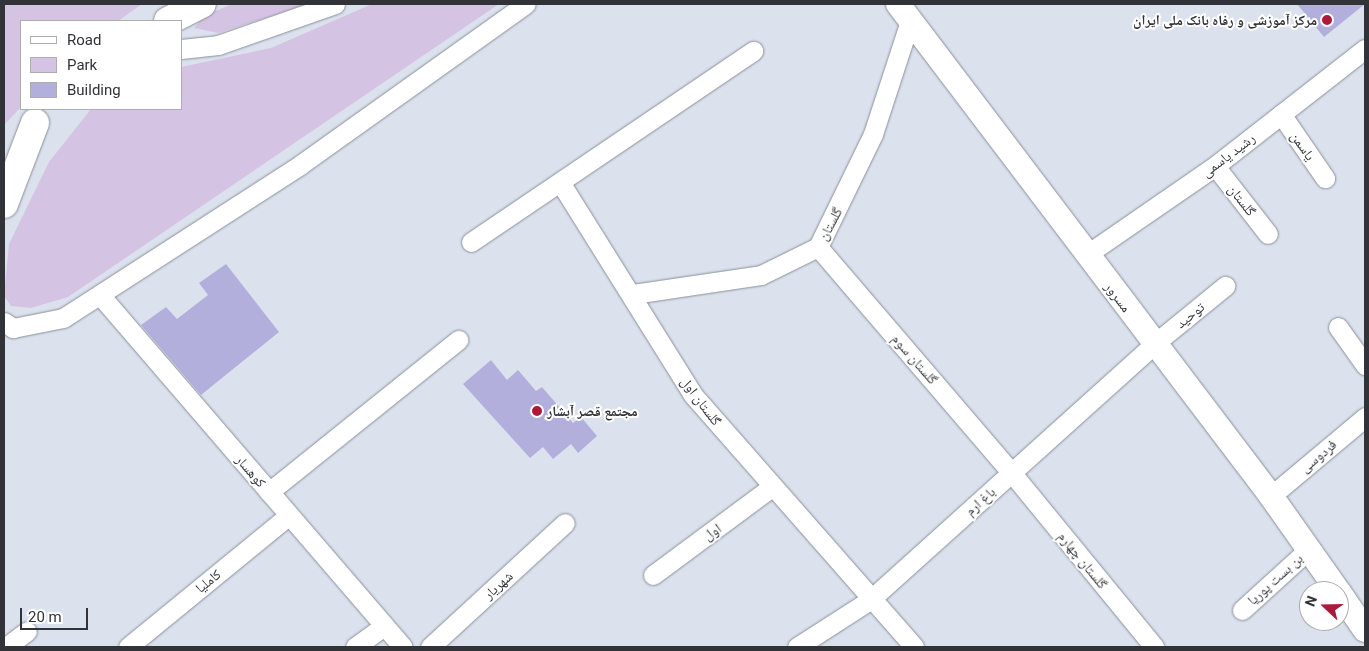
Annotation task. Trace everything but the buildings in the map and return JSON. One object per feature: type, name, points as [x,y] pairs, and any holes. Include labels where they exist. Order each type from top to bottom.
[{"type":"main road","points":[[170,20],[202,4]]},
{"type":"main road","points":[[4,165],[42,116]]},
{"type":"main road","points":[[4,204],[42,116]]},
{"type":"street","points":[[182,49],[218,45],[335,4]]},
{"type":"street","points":[[4,322],[13,328],[37,326],[63,318],[300,165],[526,4]]},
{"type":"street","name":"گلستان","points":[[632,294],[761,275],[818,247],[873,134],[904,12]]},
{"type":"street","name":"مسرور","points":[[904,12],[1086,255],[1271,496],[1332,581]]},
{"type":"street","name":"رشید یاسمی","points":[[1086,255],[1215,166],[1365,49]]},
{"type":"street","points":[[471,242],[753,52]]},
{"type":"street","name":"یاسمن","points":[[1281,114],[1325,178]]},
{"type":"street","name":"گلستان","points":[[1215,166],[1268,234]]},
{"type":"street","name":"گلستان اول","points":[[560,182],[632,294],[693,395],[770,488],[914,647]]},
{"type":"street","name":"گلستان سوم","points":[[818,247],[1011,472]]},
{"type":"street","name":"توحید","points":[[1154,344],[1225,286]]},
{"type":"street","name":"کوهسار","points":[[100,295],[403,647]]},
{"type":"street","points":[[1338,327],[1365,365]]},
{"type":"street","points":[[269,492],[458,340]]},
{"type":"street","name":"باغ ارم","points":[[797,647],[870,600],[1154,344]]},
{"type":"street","name":"فردوسی","points":[[1271,496],[1365,416]]},
{"type":"street","name":"گلستان چهارم","points":[[1011,472],[1154,647]]},
{"type":"street","name":"اول","points":[[653,575],[770,488]]},
{"type":"street","name":"کاملیا","points":[[128,647],[289,515]]},
{"type":"street","name":"شهریار","points":[[430,647],[565,523]]},
{"type":"street","name":"بن بست پوریا","points":[[1242,610],[1309,548]]},
{"type":"street","name":"مسرور","points":[[1349,607],[1365,630]]},
{"type":"street","points":[[355,647],[384,626]]},
{"type":"street","points":[[6,647],[27,631]]},
{"type":"green space","points":[[4,4],[142,4],[119,20],[20,20],[20,108],[4,125]]},
{"type":"green space","points":[[232,4],[308,4],[218,33],[194,28],[204,16]]},
{"type":"green space","points":[[372,4],[499,4],[68,297],[31,308],[11,306],[4,296],[9,244],[49,162],[90,110],[182,110],[182,67],[271,48]]},
{"type":"place","name":"مرکز آموزشی و رفاه بانک ملی ایران","points":[[1327,20]]},
{"type":"place","name":"مجتمع قصر آبشار","points":[[537,411]]}]
